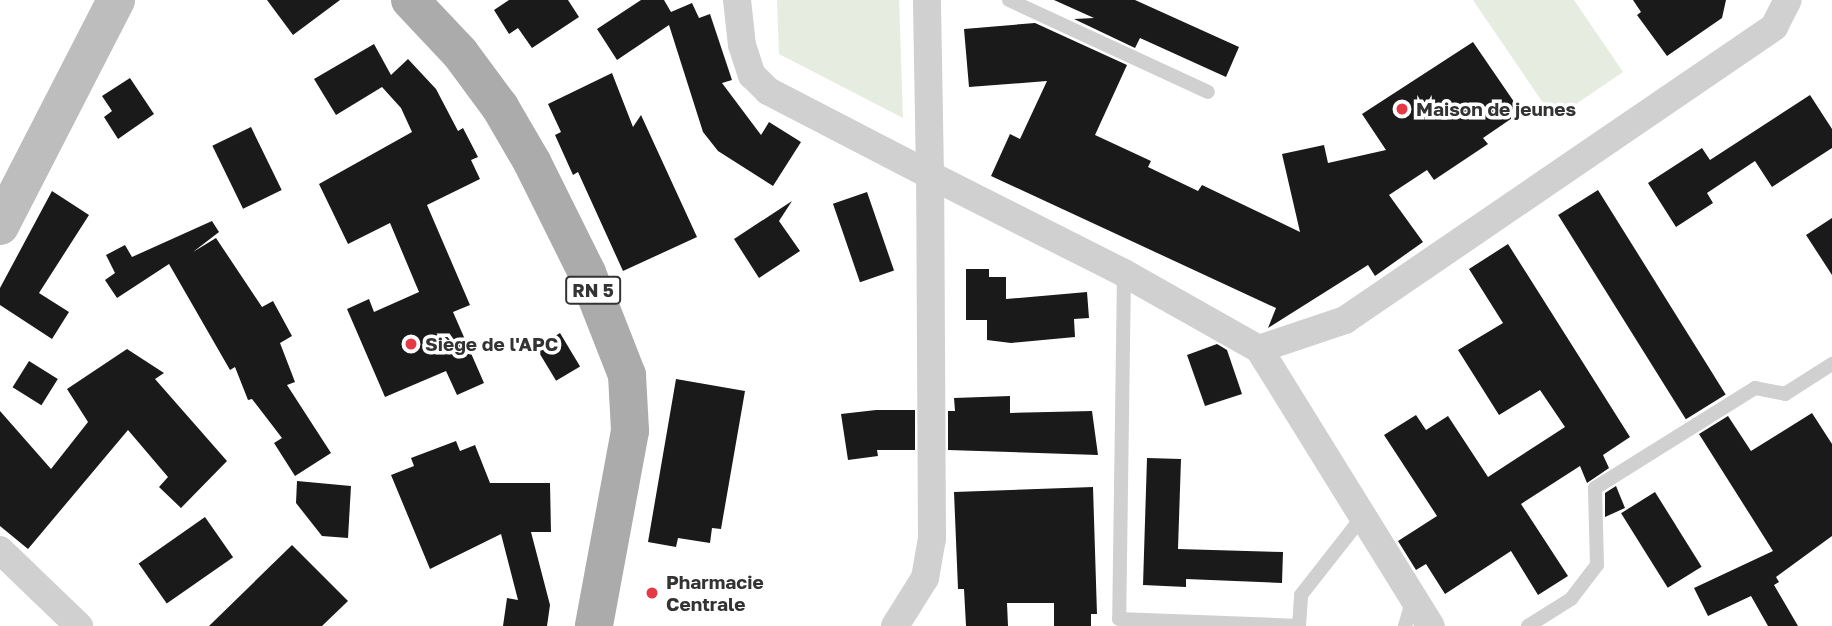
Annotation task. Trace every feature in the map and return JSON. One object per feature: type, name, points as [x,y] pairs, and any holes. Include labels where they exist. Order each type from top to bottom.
[{"type":"main road","name":"RN 5","points":[[410,0],[460,53],[532,162],[587,273],[626,375],[630,431],[594,626]]},
{"type":"street","points":[[0,226],[116,0]]},
{"type":"street","points":[[737,0],[742,45],[752,75],[768,91],[1124,272],[1259,349],[1431,626]]},
{"type":"street","points":[[895,626],[925,578],[932,539],[927,0]]},
{"type":"street","points":[[1259,349],[1345,320],[1774,27],[1788,0]]},
{"type":"street","points":[[0,550],[79,626]]},
{"type":"lane","points":[[1009,0],[1208,92]]},
{"type":"lane","points":[[1124,272],[1119,619],[1299,626],[1301,595],[1363,516]]},
{"type":"lane","points":[[1528,626],[1571,599],[1597,565],[1595,488],[1755,388],[1785,394],[1832,364]]},
{"type":"lane","points":[[1405,626],[1413,597]]},
{"type":"shaded area","points":[[777,0],[899,0],[903,118],[779,54]]},
{"type":"shaded area","points":[[1473,0],[1574,0],[1623,72],[1554,119]]},
{"type":"building","points":[[267,0],[340,0],[293,35]]},
{"type":"building","points":[[509,0],[568,0],[579,17],[532,48],[518,28],[509,34],[494,10]]},
{"type":"building","points":[[641,0],[664,0],[671,12],[692,3],[699,18],[710,14],[732,80],[722,83],[761,135],[769,122],[801,142],[773,186],[718,151],[703,132],[669,25],[617,60],[597,29]]},
{"type":"building","points":[[1054,0],[1135,0],[1239,47],[1226,77],[1140,38],[1135,48],[1074,19],[1094,18]]},
{"type":"building","points":[[1633,0],[1726,0],[1722,18],[1667,56],[1637,15],[1641,12]]},
{"type":"building","points":[[1035,23],[1127,65],[1095,135],[1151,161],[1148,167],[1198,191],[1202,185],[1300,232],[1282,154],[1324,145],[1328,163],[1386,150],[1362,114],[1473,42],[1521,112],[1483,138],[1488,144],[1434,180],[1427,170],[1389,195],[1423,242],[1375,276],[1368,265],[1268,328],[1276,308],[991,176],[1010,134],[1020,139],[1047,81],[969,87],[964,29]]},
{"type":"building","points":[[374,44],[391,75],[408,59],[436,89],[458,131],[463,128],[478,157],[471,160],[480,179],[427,205],[470,305],[453,312],[484,383],[457,395],[446,371],[385,397],[347,309],[369,299],[374,312],[419,292],[390,223],[348,244],[319,184],[412,132],[401,108],[382,87],[336,115],[314,79]]},
{"type":"building","points":[[612,73],[633,127],[641,115],[697,237],[623,271],[578,172],[573,175],[555,135],[561,132],[548,104]]},
{"type":"building","points":[[130,78],[154,114],[118,139],[104,117],[112,111],[102,96]]},
{"type":"building","points":[[1810,95],[1832,129],[1832,148],[1772,187],[1755,161],[1707,193],[1713,203],[1676,227],[1648,183],[1702,148],[1710,160]]},
{"type":"building","points":[[251,127],[282,190],[243,209],[212,146]]},
{"type":"building","points":[[1598,190],[1726,394],[1686,419],[1558,215]]},
{"type":"building","points":[[52,191],[89,215],[39,293],[69,312],[52,339],[0,305],[0,288]]},
{"type":"building","points":[[867,192],[894,270],[860,282],[833,204]]},
{"type":"building","points":[[792,201],[779,221],[800,251],[759,278],[734,239]]},
{"type":"building","points":[[1832,218],[1832,275],[1806,235]]},
{"type":"building","points":[[212,221],[219,232],[193,252],[216,238],[262,307],[273,301],[292,336],[280,343],[295,382],[287,385],[331,453],[295,476],[274,443],[282,438],[252,399],[248,400],[235,367],[230,370],[169,264],[117,298],[105,280],[115,273],[106,255],[125,245],[132,257]]},
{"type":"building","points":[[1508,244],[1630,437],[1603,455],[1609,468],[1587,483],[1580,466],[1521,504],[1568,576],[1538,595],[1511,551],[1445,594],[1426,564],[1416,570],[1398,541],[1437,516],[1384,435],[1416,415],[1426,430],[1448,416],[1488,477],[1565,427],[1540,390],[1499,415],[1458,350],[1503,323],[1469,269]]},
{"type":"building","points":[[966,269],[989,269],[989,277],[1006,277],[1006,299],[1087,292],[1089,318],[1074,319],[1075,337],[1011,343],[987,340],[987,320],[966,320]]},
{"type":"building","points":[[560,333],[580,366],[556,381],[536,347]]},
{"type":"building","points":[[1217,344],[1227,350],[1242,394],[1205,406],[1187,355]]},
{"type":"building","points":[[127,349],[164,373],[155,379],[227,461],[181,508],[159,487],[168,477],[128,430],[28,549],[0,526],[0,411],[51,469],[88,422],[67,389]]},
{"type":"building","points":[[29,361],[58,379],[41,405],[13,387]]},
{"type":"building","points":[[676,379],[745,391],[721,529],[712,528],[710,543],[678,538],[676,547],[648,542]]},
{"type":"building","points":[[1010,396],[1010,413],[1092,411],[1098,455],[948,450],[948,411],[955,411],[954,398]]},
{"type":"building","points":[[876,410],[915,410],[915,450],[877,450],[878,456],[848,460],[841,414]]},
{"type":"building","points":[[1812,413],[1832,444],[1832,536],[1776,577],[1779,582],[1774,585],[1798,626],[1768,626],[1751,596],[1708,616],[1694,588],[1773,551],[1699,434],[1728,416],[1751,451]]},
{"type":"building","points":[[456,441],[460,451],[475,445],[490,483],[550,483],[551,532],[531,532],[550,605],[547,626],[503,626],[507,598],[518,600],[501,534],[430,569],[391,475],[414,466],[411,458]]},
{"type":"building","points":[[1147,458],[1181,459],[1178,549],[1283,552],[1282,583],[1186,579],[1186,587],[1143,585]]},
{"type":"building","points":[[297,481],[351,486],[348,538],[322,536],[296,503]]},
{"type":"building","points":[[1616,486],[1625,508],[1605,517],[1605,493]]},
{"type":"building","points":[[1093,487],[1097,614],[1091,614],[1091,626],[1054,626],[1054,603],[1007,603],[1008,626],[966,626],[964,589],[958,589],[954,492]]},
{"type":"building","points":[[1655,492],[1702,567],[1668,588],[1621,513]]},
{"type":"building","points":[[205,517],[233,557],[167,604],[139,563]]},
{"type":"building","points":[[292,545],[348,601],[322,626],[209,626]]},
{"type":"place","name":"Maison de jeunes","points":[[1402,109]]},
{"type":"place","name":"Siège de l'APC","points":[[411,344]]},
{"type":"place","name":"Pharmacie Centrale","points":[[652,593]]}]
